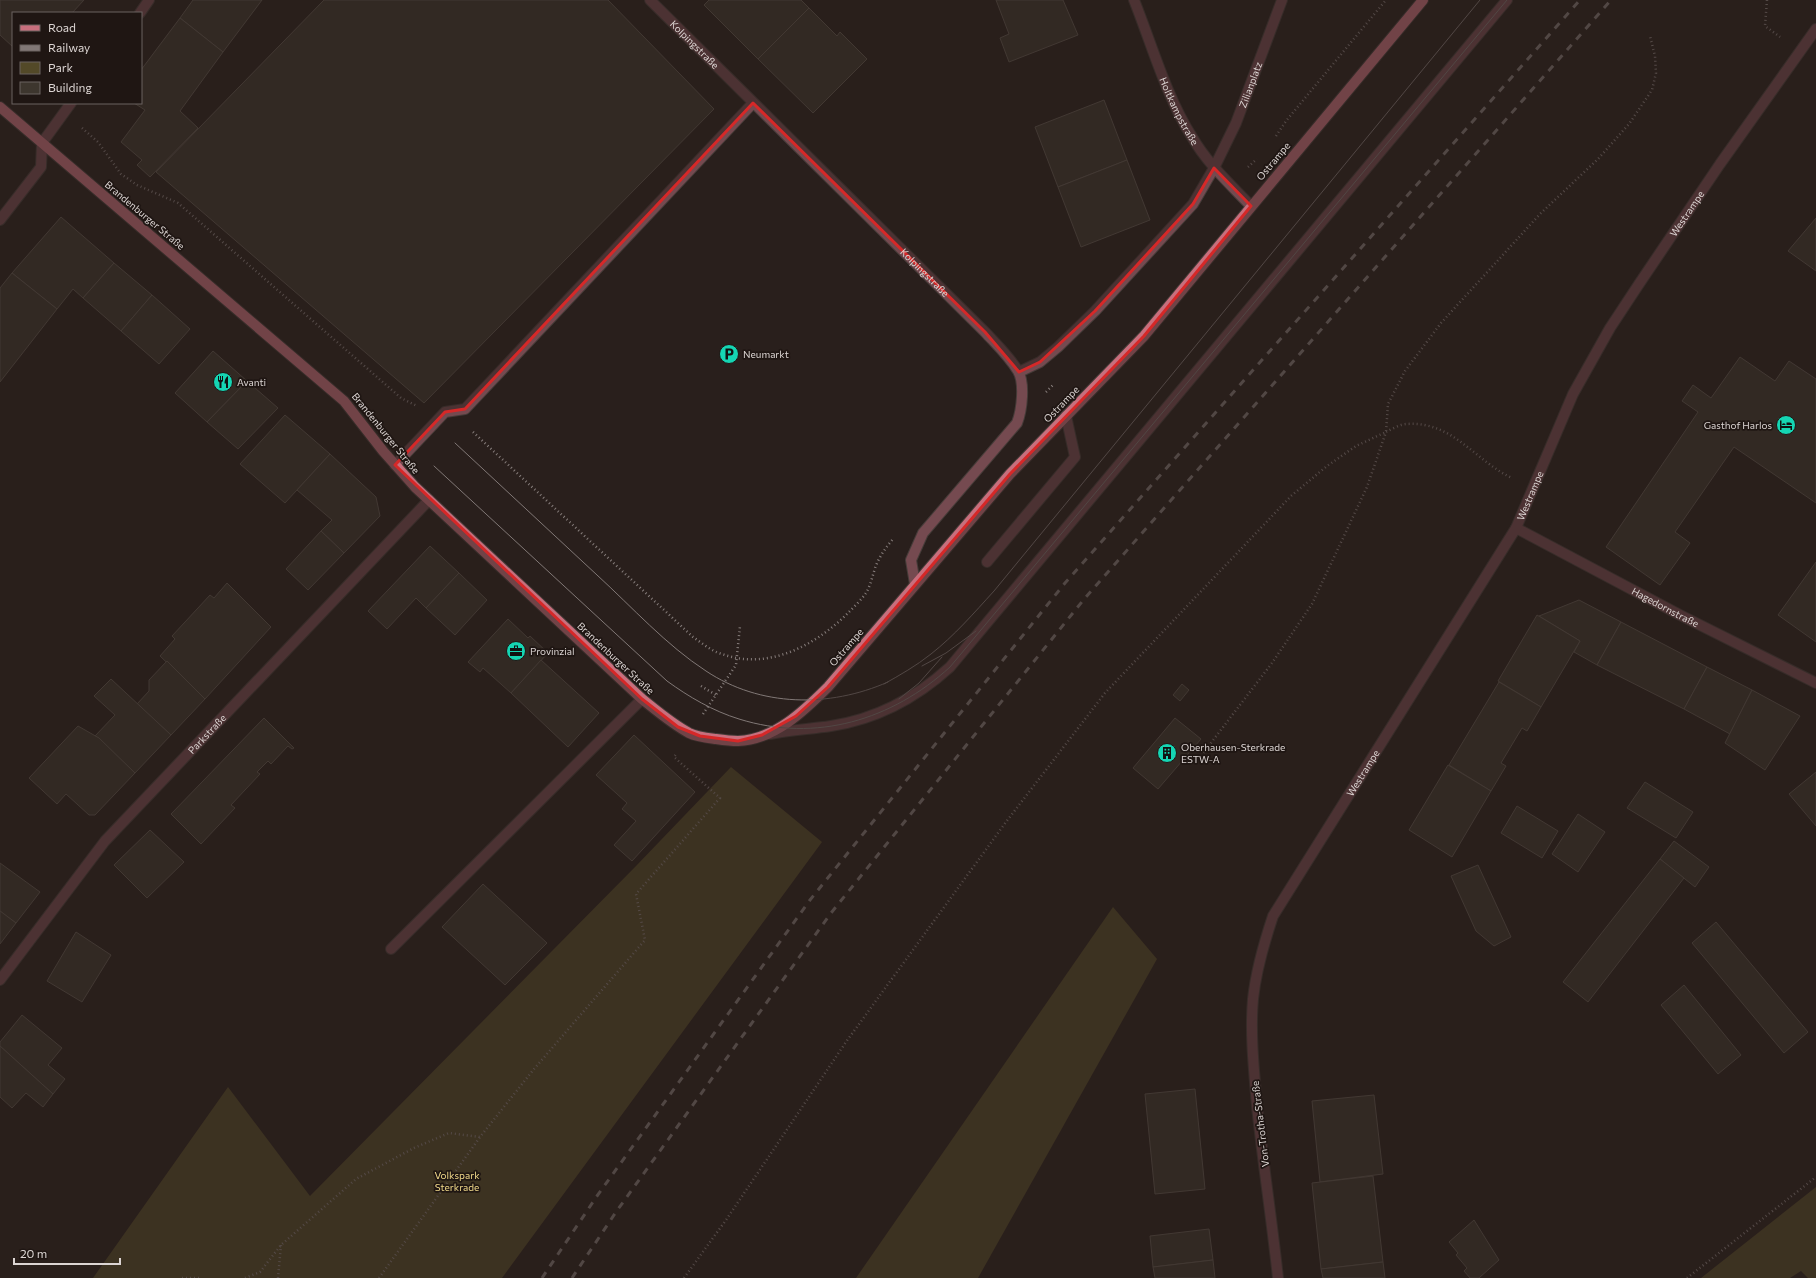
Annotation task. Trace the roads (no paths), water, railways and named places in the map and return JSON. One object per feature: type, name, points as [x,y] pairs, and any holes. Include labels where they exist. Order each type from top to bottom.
[{"type":"main road","name":"Ostrampe","points":[[762,735],[779,728],[814,701],[1010,474],[1144,336],[1423,0]]},
{"type":"main road","name":"Brandenburger Straße","points":[[0,107],[344,401],[395,465],[428,500],[642,699],[678,727],[691,734],[738,741],[762,735]]},
{"type":"street","points":[[141,12],[149,0]]},
{"type":"street","name":"Kolpingstraße","points":[[650,0],[985,332],[1003,351],[1019,372],[1022,388],[1022,403],[1021,413],[1017,423],[923,533],[911,560],[915,584]]},
{"type":"street","name":"Holtkampstraße","points":[[1134,0],[1180,118],[1192,139],[1214,168],[1251,206]]},
{"type":"street","name":"Zilianplatz","points":[[1214,168],[1236,123],[1282,0]]},
{"type":"street","points":[[762,735],[831,726],[856,721],[902,703],[919,693],[950,667],[1508,0]]},
{"type":"street","name":"Westrampe","points":[[1258,970],[1262,947],[1273,916],[1516,528],[1574,394],[1610,328],[1638,284],[1720,164],[1816,29]]},
{"type":"street","points":[[395,465],[445,412],[465,409],[753,103]]},
{"type":"street","points":[[0,220],[41,167],[42,142],[71,104]]},
{"type":"street","points":[[1019,372],[1040,362],[1058,347],[1095,311],[1193,204],[1214,168]]},
{"type":"street","points":[[987,562],[1075,457],[1066,416]]},
{"type":"street","name":"Parkstraße","points":[[0,980],[105,841],[428,500]]},
{"type":"street","name":"Hagedornstraße","points":[[1516,528],[1680,615],[1816,683]]},
{"type":"street","points":[[391,949],[642,699]]},
{"type":"street","name":"Von-Trotha-Straße","points":[[1258,970],[1253,998],[1252,1025],[1254,1074],[1278,1278]]},
{"type":"tram line","points":[[884,684],[914,666],[948,640],[994,591],[1480,0]]},
{"type":"tram line","points":[[434,466],[667,681],[684,693],[720,712],[739,719],[768,726],[796,728],[824,727],[852,722],[878,713],[903,701],[950,667],[1507,0]]},
{"type":"tram line","points":[[455,443],[663,638],[691,661],[727,683],[749,692],[795,700],[842,696],[888,682]]},
{"type":"tram line","points":[[922,666],[946,653],[976,631]]},
{"type":"tram line","points":[[899,699],[919,683],[942,657]]},
{"type":"railway","points":[[542,1278],[597,1196],[810,900],[1065,583],[1580,0]]},
{"type":"railway","points":[[572,1278],[616,1212],[831,913],[1085,598],[1611,0]]},
{"type":"place","name":"Neumarkt","points":[[729,354]]},
{"type":"place","name":"Avanti","points":[[223,382]]},
{"type":"place","name":"Gasthof Harlos","points":[[1786,425]]},
{"type":"place","name":"Provinzial","points":[[516,651]]},
{"type":"place","name":"Oberhausen-Sterkrade ESTW-A","points":[[1167,753]]},
{"type":"park label","name":"Volkspark Sterkrade","points":[[457,1180]]}]
